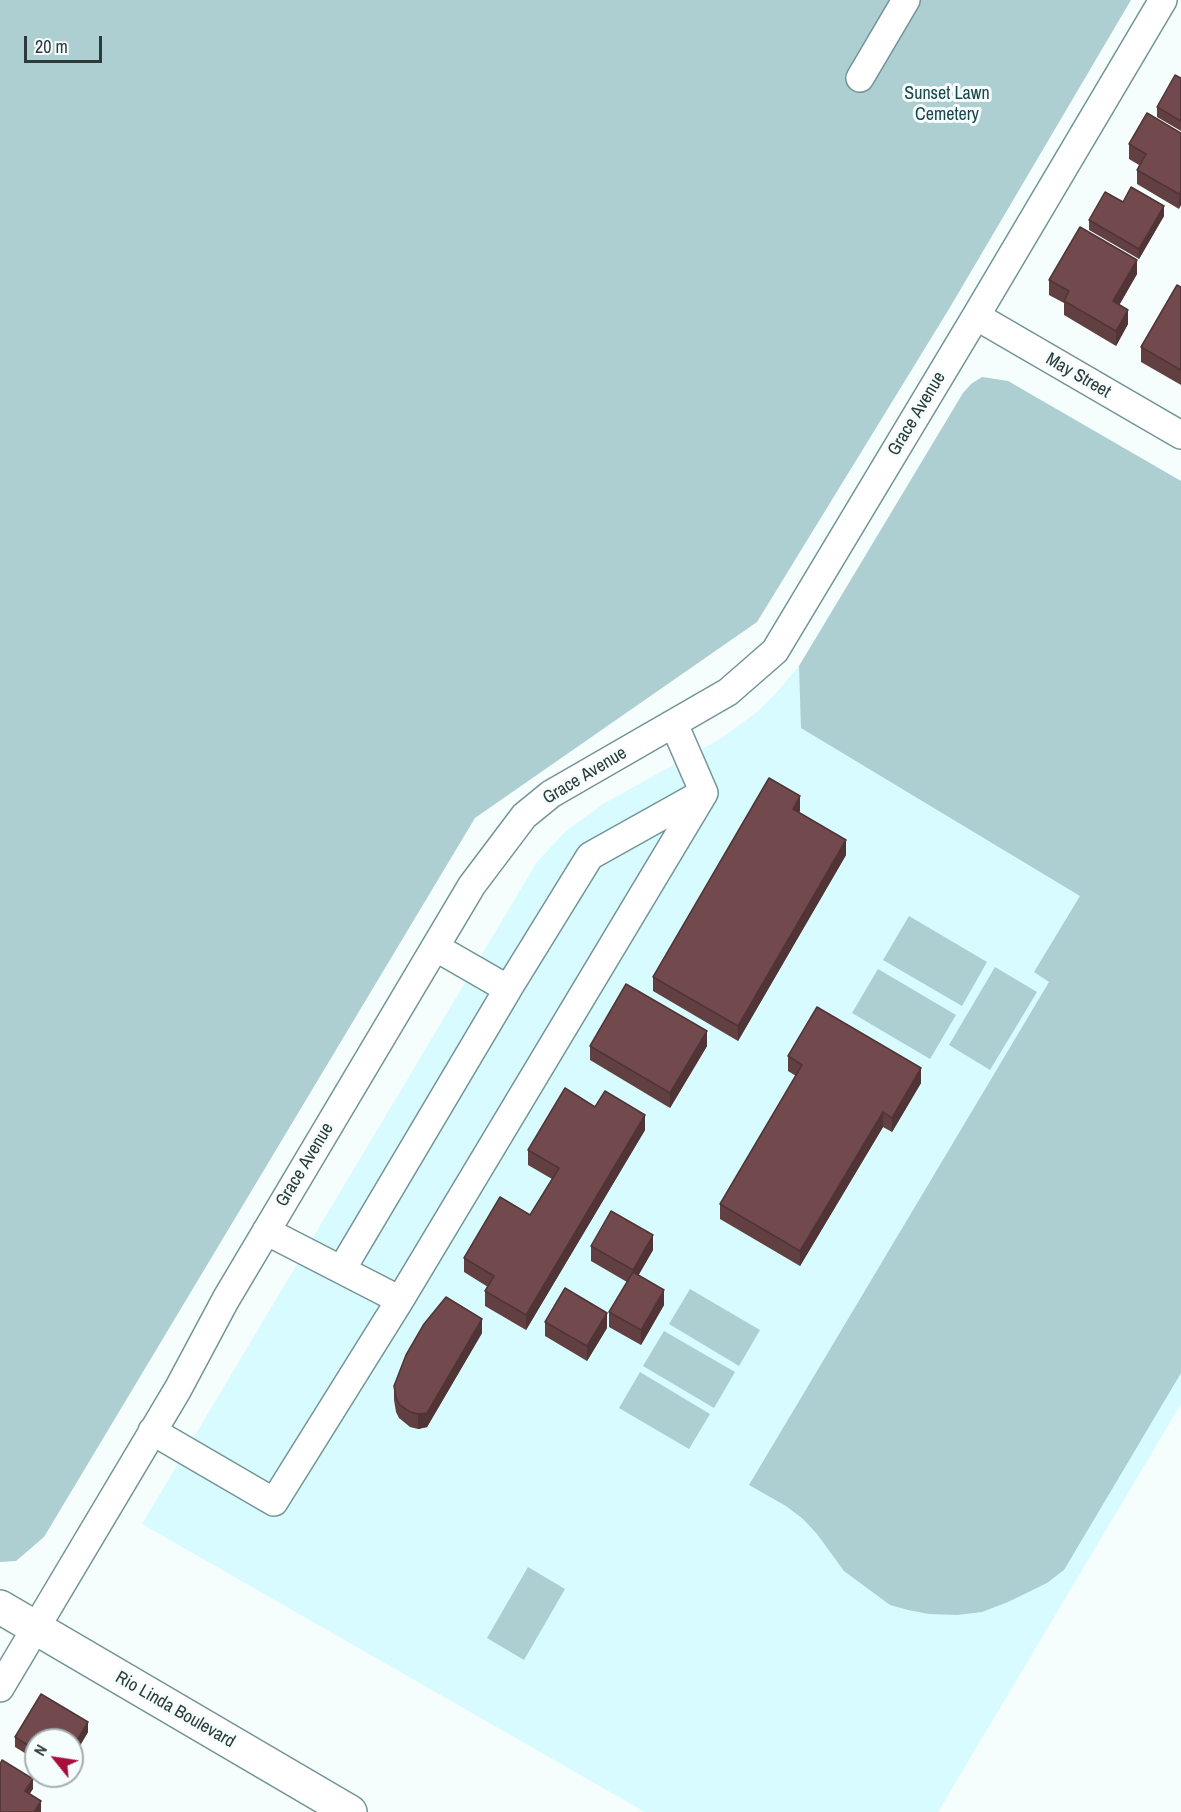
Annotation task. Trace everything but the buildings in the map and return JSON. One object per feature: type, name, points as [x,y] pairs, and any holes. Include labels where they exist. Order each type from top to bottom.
[{"type":"main road","name":"Rio Linda Boulevard","points":[[0,1607],[350,1812]]},
{"type":"street","points":[[860,78],[906,0]]},
{"type":"street","name":"Grace Avenue","points":[[0,1688],[178,1389],[226,1299],[472,885],[524,816],[550,794],[728,692],[775,651],[1163,0]]},
{"type":"street","name":"May Street","points":[[976,316],[1181,435]]},
{"type":"street","points":[[674,724],[704,793]]},
{"type":"street","points":[[342,1269],[508,989],[590,856],[704,793]]},
{"type":"street","points":[[152,1431],[274,1502],[399,1300],[704,793]]},
{"type":"street","points":[[435,947],[508,989]]},
{"type":"street","points":[[266,1231],[399,1300]]},
{"type":"shaded area","points":[[982,377],[1008,381],[1181,481],[1181,1404],[938,1812],[645,1812],[142,1524],[537,862],[565,832],[603,804],[720,739],[757,712],[777,692],[799,666],[817,638],[963,393]]},
{"type":"green space","name":"Sunset Lawn Cemetery","points":[[0,0],[1131,0],[949,309],[757,622],[475,818],[44,1537],[16,1561],[0,1562]]},
{"type":"green space","points":[[982,377],[1008,381],[1181,481],[1181,1373],[1064,1570],[1047,1583],[1008,1602],[982,1612],[957,1615],[929,1614],[890,1605],[844,1571],[803,1519],[786,1506],[749,1485],[1049,982],[1034,972],[1080,896],[801,728],[799,666],[963,393]]},
{"type":"green space","points":[[909,916],[987,962],[962,1006],[883,960]]},
{"type":"green space","points":[[995,967],[1037,992],[990,1070],[949,1045]]},
{"type":"green space","points":[[878,969],[956,1015],[930,1059],[852,1013]]},
{"type":"green space","points":[[690,1289],[760,1330],[739,1366],[669,1324]]},
{"type":"green space","points":[[664,1331],[735,1372],[714,1408],[643,1366]]},
{"type":"green space","points":[[640,1372],[710,1414],[689,1449],[619,1408]]},
{"type":"green space","points":[[528,1567],[565,1589],[524,1660],[487,1638]]}]
